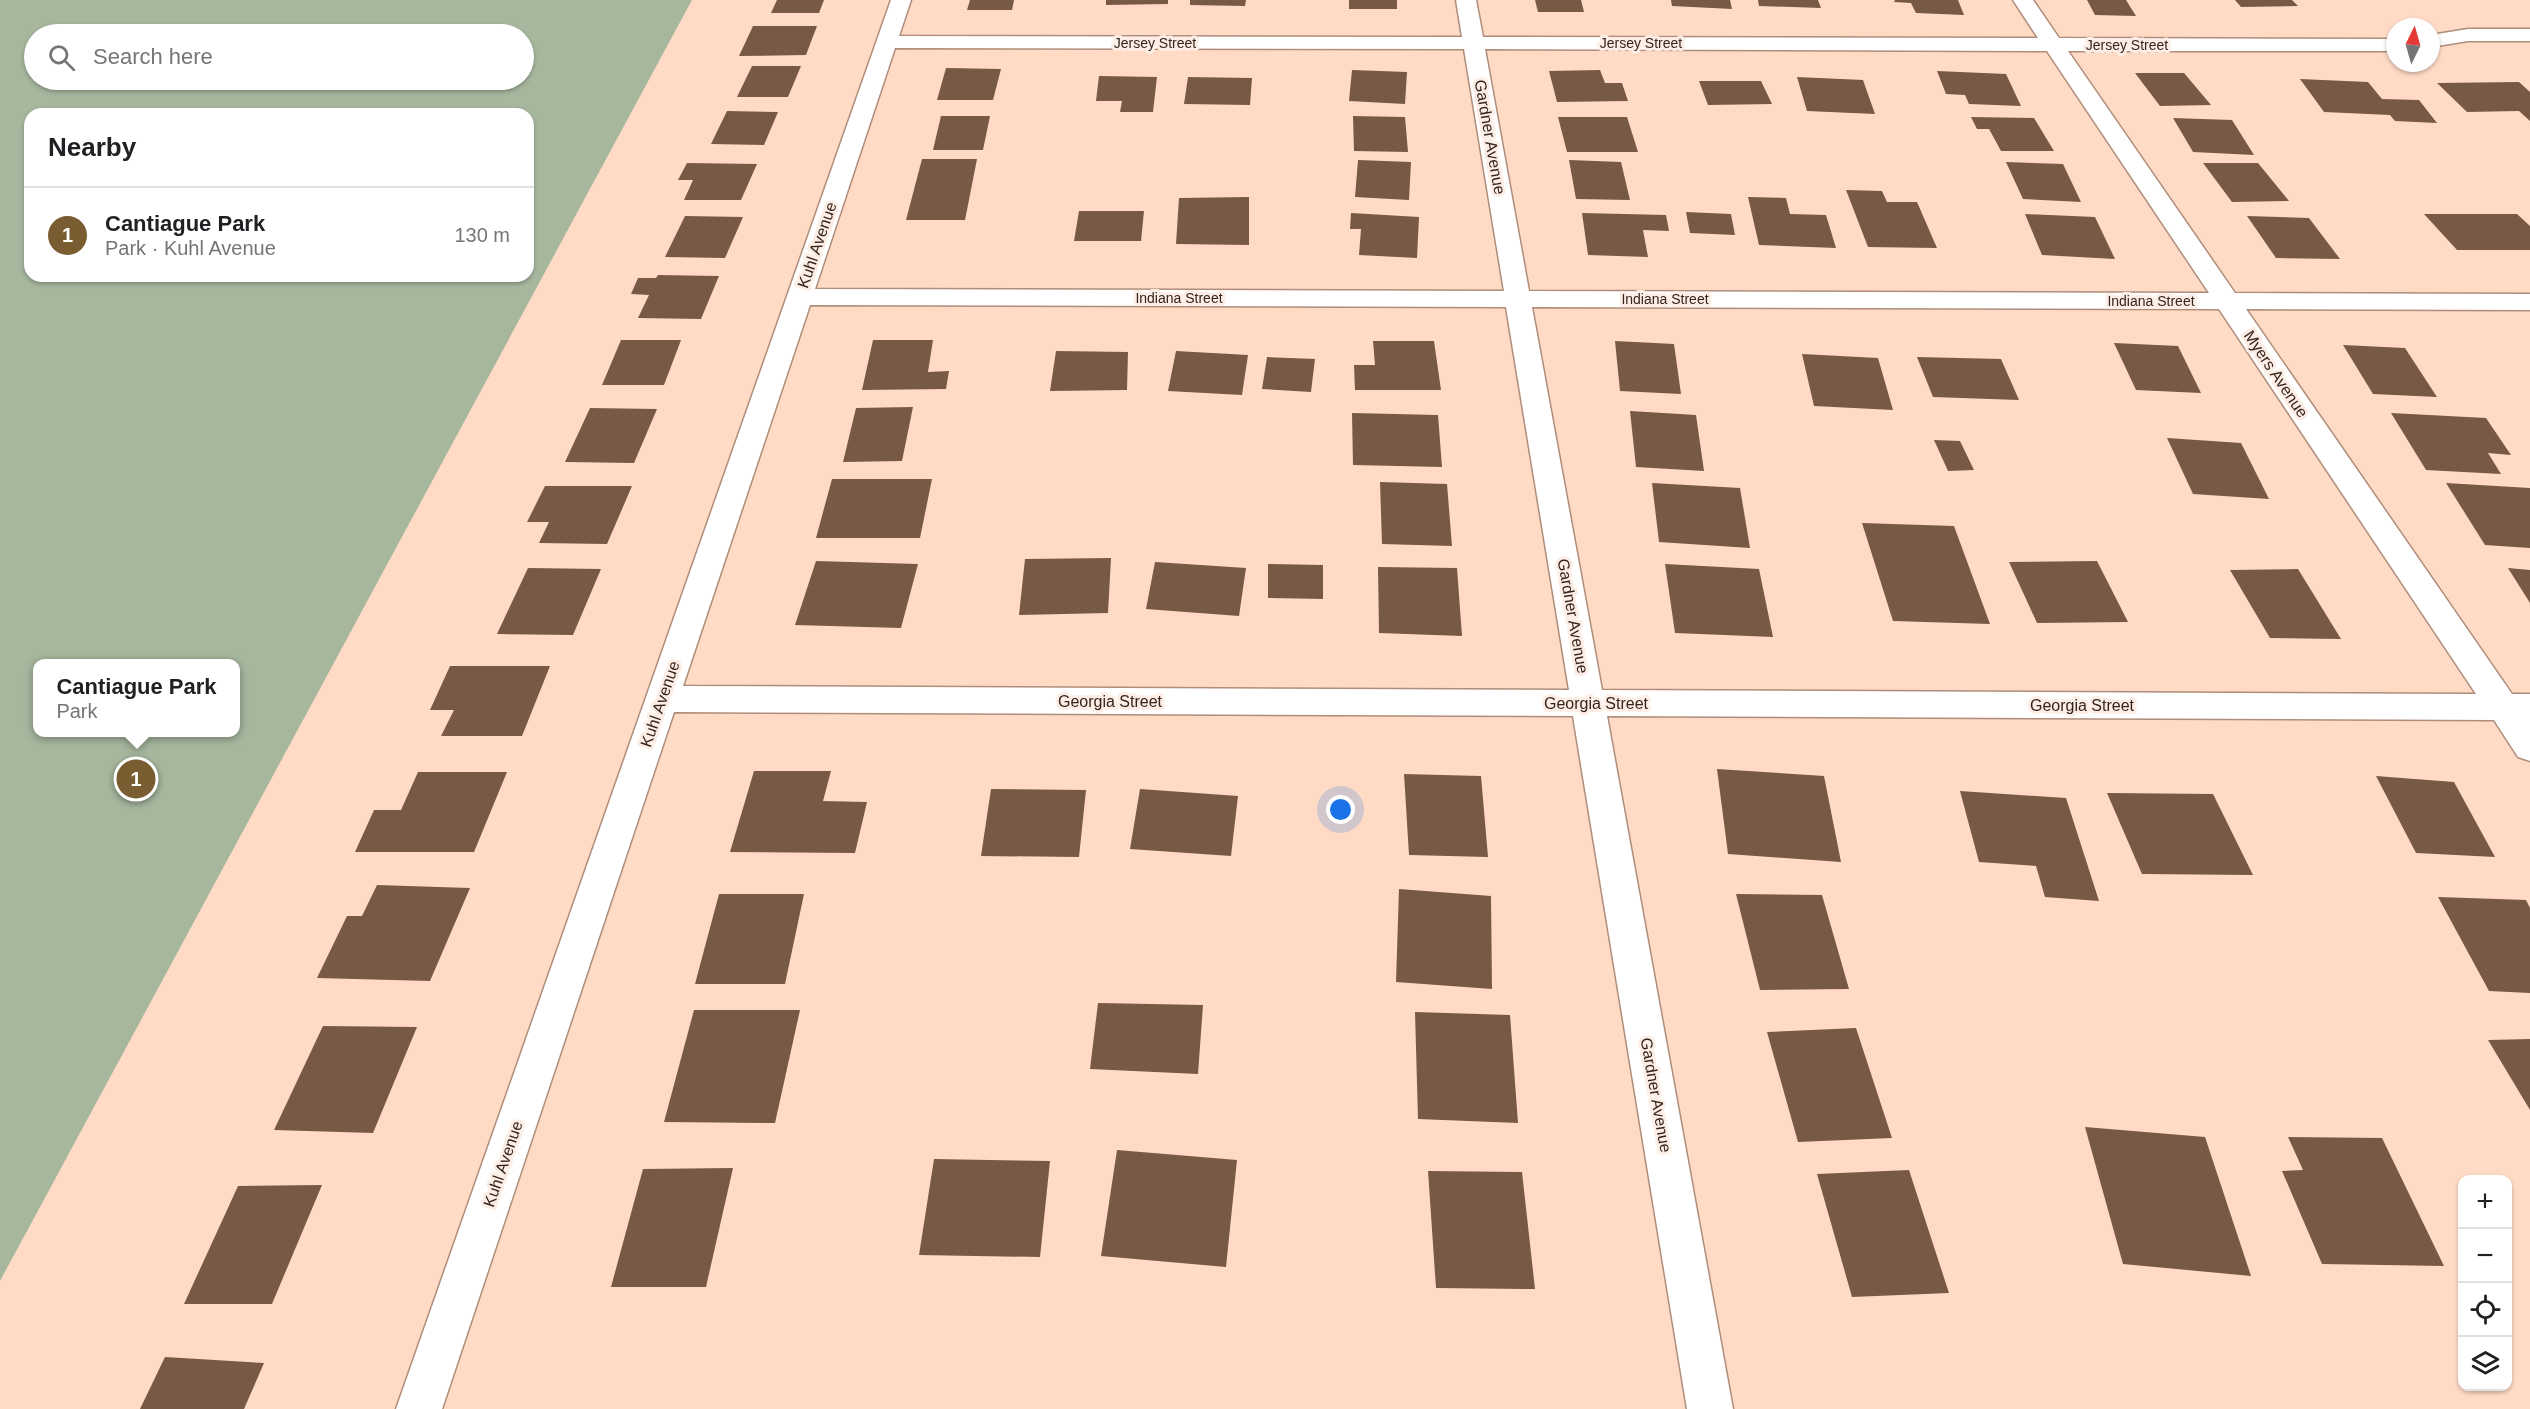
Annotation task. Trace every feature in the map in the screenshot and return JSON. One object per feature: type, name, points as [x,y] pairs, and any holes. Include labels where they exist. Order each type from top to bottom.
[{"type":"street","name":"Kuhl Avenue","points":[[419,1409],[901,0]]},
{"type":"street","name":"Gardner Avenue","points":[[1466,0],[1710,1409]]},
{"type":"street","name":"Myers Avenue","points":[[2023,0],[2227,301],[2516,707],[2530,747]]},
{"type":"street","points":[[2440,40],[2468,35],[2530,34]]},
{"type":"street","name":"Jersey Street","points":[[886,42],[2386,45]]},
{"type":"street","name":"Indiana Street","points":[[799,297],[2530,302]]},
{"type":"street","name":"Georgia Street","points":[[661,699],[2516,707]]},
{"type":"green space","points":[[0,0],[692,0],[0,1281]]},
{"type":"building","points":[[777,0],[824,0],[819,13],[771,13]]},
{"type":"building","points":[[970,0],[1014,0],[1012,10],[967,10]]},
{"type":"building","points":[[1106,0],[1168,0],[1168,4],[1106,5]]},
{"type":"building","points":[[1190,0],[1246,0],[1245,6],[1190,5]]},
{"type":"building","points":[[1349,0],[1397,0],[1397,9],[1349,9]]},
{"type":"building","points":[[1535,0],[1581,0],[1584,12],[1538,12]]},
{"type":"building","points":[[1671,0],[1730,0],[1732,9],[1672,6]]},
{"type":"building","points":[[1758,0],[1818,0],[1821,8],[1759,6]]},
{"type":"building","points":[[1895,0],[1958,0],[1964,15],[1916,13],[1911,3],[1894,2]]},
{"type":"building","points":[[2087,0],[2126,0],[2136,16],[2095,15]]},
{"type":"building","points":[[2235,0],[2292,0],[2298,6],[2241,7]]},
{"type":"building","points":[[753,26],[817,26],[806,55],[739,56]]},
{"type":"building","points":[[752,66],[801,66],[788,97],[737,97]]},
{"type":"building","points":[[946,68],[1001,69],[993,100],[937,100]]},
{"type":"building","points":[[1352,70],[1407,72],[1405,104],[1349,101]]},
{"type":"building","points":[[1600,70],[1605,83],[1622,83],[1628,101],[1557,102],[1549,71]]},
{"type":"building","points":[[1937,71],[2006,74],[2021,106],[1969,104],[1965,95],[1946,94]]},
{"type":"building","points":[[2135,73],[2184,73],[2211,105],[2160,106]]},
{"type":"building","points":[[1099,76],[1157,77],[1153,112],[1120,112],[1122,101],[1096,101]]},
{"type":"building","points":[[1188,77],[1252,78],[1250,105],[1184,104]]},
{"type":"building","points":[[1797,77],[1863,80],[1875,114],[1807,111]]},
{"type":"building","points":[[2300,79],[2368,82],[2382,99],[2419,100],[2437,123],[2395,121],[2390,115],[2324,112]]},
{"type":"building","points":[[1699,81],[1761,81],[1772,104],[1708,105]]},
{"type":"building","points":[[2519,82],[2530,92],[2530,121],[2519,111],[2467,112],[2437,83]]},
{"type":"building","points":[[727,111],[778,112],[764,145],[711,144]]},
{"type":"building","points":[[941,116],[990,116],[983,150],[933,150]]},
{"type":"building","points":[[1353,116],[1405,117],[1408,152],[1354,151]]},
{"type":"building","points":[[1558,117],[1627,117],[1638,152],[1567,152]]},
{"type":"building","points":[[1971,117],[2034,118],[2054,151],[2001,151],[1989,129],[1977,129]]},
{"type":"building","points":[[2173,118],[2232,120],[2254,155],[2193,152]]},
{"type":"building","points":[[922,159],[977,159],[965,220],[906,220]]},
{"type":"building","points":[[1358,160],[1411,162],[1409,200],[1355,197]]},
{"type":"building","points":[[1569,160],[1621,162],[1630,200],[1576,199]]},
{"type":"building","points":[[2006,162],[2063,164],[2081,202],[2023,199]]},
{"type":"building","points":[[687,163],[757,164],[741,200],[684,200],[693,180],[678,180]]},
{"type":"building","points":[[2203,163],[2258,163],[2289,201],[2232,202]]},
{"type":"building","points":[[1846,190],[1882,191],[1887,202],[1917,202],[1937,248],[1868,247]]},
{"type":"building","points":[[1249,197],[1249,245],[1176,244],[1179,198]]},
{"type":"building","points":[[1748,197],[1786,198],[1790,214],[1826,215],[1836,248],[1759,245]]},
{"type":"building","points":[[1079,211],[1144,211],[1141,241],[1074,241]]},
{"type":"building","points":[[1686,212],[1731,214],[1735,235],[1690,233]]},
{"type":"building","points":[[1351,213],[1419,217],[1417,258],[1359,255],[1361,229],[1350,229]]},
{"type":"building","points":[[1582,213],[1666,215],[1669,231],[1643,230],[1648,257],[1588,255]]},
{"type":"building","points":[[2025,214],[2095,217],[2115,259],[2042,255]]},
{"type":"building","points":[[2424,214],[2517,214],[2530,226],[2530,250],[2457,250]]},
{"type":"building","points":[[685,216],[743,217],[725,258],[665,257]]},
{"type":"building","points":[[2247,216],[2309,218],[2340,259],[2276,258]]},
{"type":"building","points":[[658,275],[719,276],[701,319],[638,318],[649,295],[631,294],[638,278],[656,278]]},
{"type":"building","points":[[621,340],[681,340],[664,385],[602,385]]},
{"type":"building","points":[[873,340],[933,340],[928,372],[949,371],[946,389],[862,390]]},
{"type":"building","points":[[1373,341],[1434,341],[1441,390],[1355,390],[1354,365],[1375,365]]},
{"type":"building","points":[[1615,341],[1674,344],[1681,394],[1620,391]]},
{"type":"building","points":[[2114,343],[2178,346],[2201,393],[2136,390]]},
{"type":"building","points":[[2343,345],[2405,348],[2437,397],[2373,394]]},
{"type":"building","points":[[1056,351],[1128,352],[1127,390],[1050,391]]},
{"type":"building","points":[[1176,351],[1248,355],[1242,395],[1168,391]]},
{"type":"building","points":[[1802,354],[1878,358],[1893,410],[1814,406]]},
{"type":"building","points":[[1267,357],[1315,359],[1311,392],[1262,389]]},
{"type":"building","points":[[1917,357],[2001,359],[2019,400],[1933,397]]},
{"type":"building","points":[[913,407],[902,461],[843,462],[856,408]]},
{"type":"building","points":[[590,408],[657,409],[634,463],[565,462]]},
{"type":"building","points":[[1630,411],[1696,415],[1704,471],[1636,467]]},
{"type":"building","points":[[1352,413],[1438,415],[1442,467],[1353,465]]},
{"type":"building","points":[[2391,413],[2486,418],[2511,455],[2488,453],[2501,474],[2426,470]]},
{"type":"building","points":[[2167,438],[2241,443],[2269,499],[2193,494]]},
{"type":"building","points":[[1934,440],[1960,441],[1974,470],[1948,471]]},
{"type":"building","points":[[832,479],[932,479],[920,538],[816,538]]},
{"type":"building","points":[[1380,482],[1447,484],[1452,546],[1382,544]]},
{"type":"building","points":[[1652,483],[1740,488],[1750,548],[1659,542]]},
{"type":"building","points":[[2446,483],[2530,488],[2530,548],[2485,545]]},
{"type":"building","points":[[545,486],[632,486],[607,544],[539,543],[549,522],[527,522]]},
{"type":"building","points":[[1862,523],[1954,526],[1990,624],[1893,621]]},
{"type":"building","points":[[1111,558],[1108,613],[1019,615],[1025,559]]},
{"type":"building","points":[[816,561],[918,564],[901,628],[795,625]]},
{"type":"building","points":[[2097,561],[2128,622],[2037,623],[2009,562]]},
{"type":"building","points":[[1155,562],[1246,568],[1239,616],[1146,609]]},
{"type":"building","points":[[1268,564],[1323,565],[1323,599],[1268,598]]},
{"type":"building","points":[[1665,564],[1759,569],[1773,637],[1675,633]]},
{"type":"building","points":[[1378,567],[1457,568],[1462,636],[1379,633]]},
{"type":"building","points":[[528,568],[601,569],[573,635],[497,634]]},
{"type":"building","points":[[2508,568],[2530,570],[2530,603]]},
{"type":"building","points":[[2298,569],[2341,639],[2270,638],[2230,570]]},
{"type":"building","points":[[450,666],[550,666],[522,736],[441,736],[454,710],[430,710]]},
{"type":"building","points":[[1717,769],[1824,776],[1841,862],[1728,854]]},
{"type":"building","points":[[754,771],[831,771],[823,801],[867,802],[855,853],[730,852]]},
{"type":"building","points":[[418,772],[507,772],[474,852],[355,852],[374,810],[401,810]]},
{"type":"building","points":[[1404,774],[1481,776],[1488,857],[1409,855]]},
{"type":"building","points":[[2376,776],[2454,782],[2495,857],[2416,853]]},
{"type":"building","points":[[991,789],[1086,790],[1079,857],[981,856]]},
{"type":"building","points":[[1140,789],[1238,796],[1231,856],[1130,849]]},
{"type":"building","points":[[1960,791],[2066,798],[2099,901],[2045,897],[2036,866],[1979,862]]},
{"type":"building","points":[[2107,793],[2213,794],[2253,875],[2142,874]]},
{"type":"building","points":[[377,885],[470,888],[430,981],[317,978],[347,916],[362,916]]},
{"type":"building","points":[[1399,889],[1491,896],[1492,989],[1396,982]]},
{"type":"building","points":[[719,894],[804,894],[785,984],[695,984]]},
{"type":"building","points":[[1736,894],[1822,895],[1849,989],[1760,990]]},
{"type":"building","points":[[2438,897],[2526,900],[2530,908],[2530,993],[2489,991]]},
{"type":"building","points":[[1098,1003],[1203,1005],[1198,1074],[1090,1069]]},
{"type":"building","points":[[694,1010],[800,1010],[775,1123],[664,1122]]},
{"type":"building","points":[[1415,1012],[1510,1015],[1518,1123],[1418,1119]]},
{"type":"building","points":[[323,1026],[417,1027],[373,1133],[274,1130]]},
{"type":"building","points":[[1856,1028],[1892,1138],[1798,1142],[1767,1032]]},
{"type":"building","points":[[2530,1039],[2530,1110],[2488,1040]]},
{"type":"building","points":[[2085,1127],[2205,1137],[2251,1276],[2123,1264]]},
{"type":"building","points":[[2288,1137],[2382,1138],[2444,1266],[2322,1264],[2282,1171],[2303,1170]]},
{"type":"building","points":[[1117,1150],[1237,1160],[1226,1267],[1101,1256]]},
{"type":"building","points":[[934,1159],[1050,1161],[1040,1257],[919,1255]]},
{"type":"building","points":[[733,1168],[706,1287],[611,1287],[643,1169]]},
{"type":"building","points":[[1909,1170],[1949,1293],[1852,1297],[1817,1174]]},
{"type":"building","points":[[1428,1171],[1522,1172],[1535,1289],[1436,1288]]},
{"type":"building","points":[[322,1185],[272,1304],[184,1304],[238,1186]]},
{"type":"building","points":[[165,1357],[264,1363],[244,1409],[140,1409]]},
{"type":"place","name":"Cantiague Park","points":[[136,779]]}]
